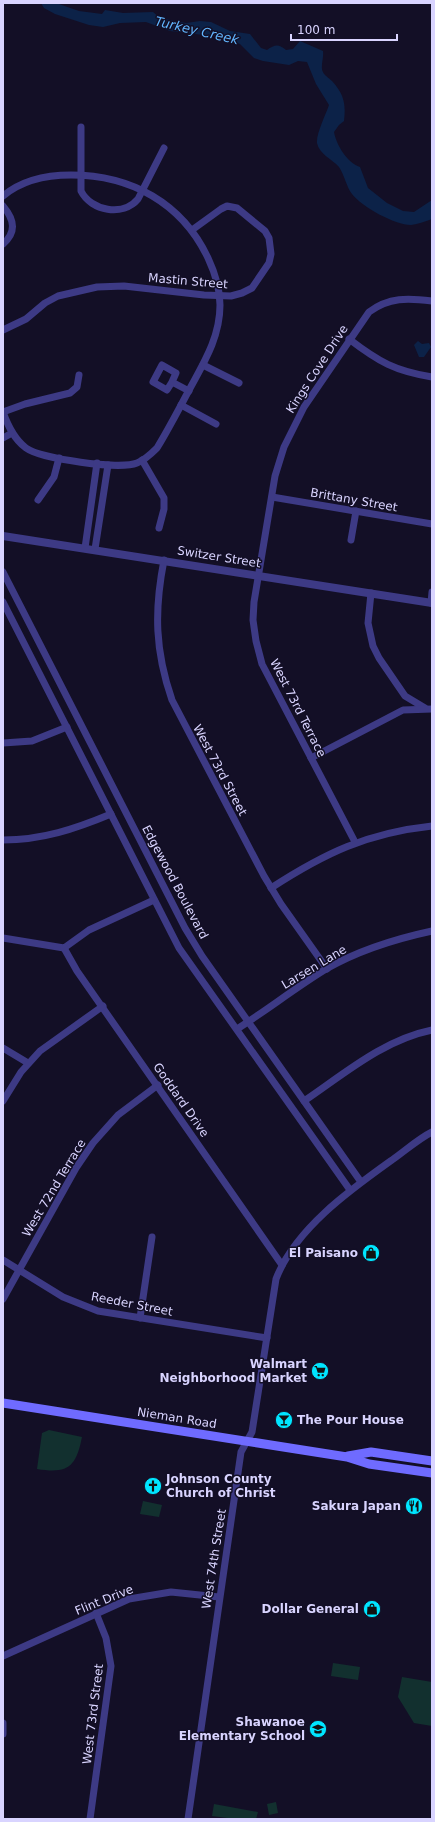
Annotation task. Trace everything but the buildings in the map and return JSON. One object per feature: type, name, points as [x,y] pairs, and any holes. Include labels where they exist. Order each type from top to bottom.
[{"type":"main road","name":"Nieman Road","points":[[3,1403],[347,1457],[369,1464],[432,1473]]},
{"type":"main road","name":"Nieman Road","points":[[347,1457],[371,1452],[432,1461]]},
{"type":"street","points":[[81,127],[81,192],[85,200],[92,205],[122,210],[132,206],[164,148]]},
{"type":"street","points":[[3,196],[21,185],[37,179],[80,175],[104,177],[123,182],[142,190],[170,209],[192,230],[204,249],[213,269],[219,295],[220,315],[216,335],[203,365],[157,448],[142,460],[126,465],[108,465],[58,458],[33,452],[18,441],[12,433],[3,412],[25,404],[70,393],[77,386],[79,375]]},
{"type":"street","points":[[3,206],[12,218],[14,225],[12,234],[3,244]]},
{"type":"street","name":"Mastin Street","points":[[3,330],[26,319],[45,303],[58,296],[97,287],[124,286],[219,295],[242,293],[256,284],[269,263],[271,254],[269,238],[259,226],[237,208],[232,206],[221,209],[192,230]]},
{"type":"street","name":"Kings Cove Drive","points":[[259,575],[275,476],[284,447],[297,419],[349,339],[369,312],[382,304],[401,298],[432,302]]},
{"type":"street","points":[[349,339],[368,353],[393,368],[408,373],[432,377]]},
{"type":"street","points":[[203,365],[239,382]]},
{"type":"street","points":[[172,382],[189,391]]},
{"type":"street","points":[[182,405],[216,424]]},
{"type":"street","points":[[3,438],[12,433]]},
{"type":"street","points":[[38,500],[54,477],[58,458]]},
{"type":"street","points":[[142,460],[164,498],[164,509],[159,528]]},
{"type":"street","points":[[85,548],[97,464]]},
{"type":"street","points":[[95,549],[108,465]]},
{"type":"street","name":"Brittany Street","points":[[272,497],[432,524]]},
{"type":"street","points":[[351,540],[356,511]]},
{"type":"street","name":"Switzer Street","points":[[3,536],[95,549],[432,603]]},
{"type":"street","name":"West 73rd Street","points":[[164,560],[157,605],[157,628],[159,651],[165,678],[183,722],[271,888],[327,969]]},
{"type":"street","name":"Edgewood Boulevard","points":[[3,572],[175,909],[202,956],[361,1182]]},
{"type":"street","name":"West 73rd Terrace","points":[[259,575],[253,620],[258,652],[273,686],[355,842]]},
{"type":"street","points":[[432,592],[432,603]]},
{"type":"street","points":[[371,593],[368,623],[373,646],[379,658],[405,696],[428,708]]},
{"type":"street","points":[[3,602],[179,948],[350,1190]]},
{"type":"street","points":[[312,758],[403,710],[428,708]]},
{"type":"street","points":[[3,743],[32,741],[67,727]]},
{"type":"street","points":[[3,840],[42,837],[67,832],[111,814]]},
{"type":"street","points":[[271,888],[305,866],[355,842],[384,834],[432,826]]},
{"type":"street","points":[[3,938],[64,948],[89,930],[154,900]]},
{"type":"street","name":"Larsen Lane","points":[[237,1029],[327,969],[373,947],[403,937],[432,931]]},
{"type":"street","name":"Goddard Drive","points":[[64,948],[77,971],[103,1006],[282,1265]]},
{"type":"street","points":[[3,1100],[28,1064],[51,1042],[103,1006]]},
{"type":"street","points":[[304,1101],[375,1053],[406,1038],[432,1030]]},
{"type":"street","points":[[3,1048],[28,1064]]},
{"type":"street","name":"West 72nd Terrace","points":[[3,1300],[76,1168],[93,1142],[118,1115],[158,1085]]},
{"type":"street","name":"West 74th Street","points":[[188,1819],[241,1452],[252,1432],[276,1279],[293,1246],[350,1190],[432,1132]]},
{"type":"street","points":[[140,1318],[152,1237]]},
{"type":"street","name":"Reeder Street","points":[[3,1260],[77,1304],[98,1311],[267,1338]]},
{"type":"street","name":"Flint Drive","points":[[3,1656],[129,1599],[152,1594],[184,1592],[219,1597]]},
{"type":"street","name":"West 73rd Street","points":[[90,1819],[111,1677],[110,1658],[106,1638],[96,1613]]},
{"type":"street","points":[[3,1723],[3,1734]]},
{"type":"green space","points":[[49,1430],[82,1437],[80,1447],[73,1462],[63,1469],[37,1469],[42,1433]]},
{"type":"green space","points":[[143,1501],[162,1505],[159,1517],[140,1514]]},
{"type":"green space","points":[[333,1663],[360,1667],[358,1680],[331,1676]]},
{"type":"green space","points":[[402,1677],[432,1682],[432,1726],[414,1723],[398,1697]]},
{"type":"green space","points":[[276,1802],[278,1813],[269,1815],[267,1804]]},
{"type":"green space","points":[[214,1804],[258,1812],[256,1819],[235,1819],[212,1816]]},
{"type":"water","name":"Turkey Creek","points":[[41,3],[56,3],[79,11],[102,14],[105,10],[123,13],[153,12],[160,18],[186,23],[200,21],[211,22],[230,31],[250,34],[261,48],[267,50],[277,46],[286,50],[293,49],[300,41],[323,51],[322,70],[342,95],[345,109],[344,121],[334,132],[337,142],[343,152],[351,162],[360,167],[368,188],[387,203],[403,211],[414,212],[432,200],[432,219],[411,225],[396,222],[371,210],[352,194],[339,167],[318,147],[318,135],[329,105],[316,84],[307,62],[298,61],[289,65],[263,61],[254,58],[240,44],[220,37],[170,31],[146,22],[120,23],[103,27],[89,25],[55,14],[44,8]]},
{"type":"water","points":[[418,341],[422,344],[429,343],[431,347],[424,357],[419,357],[414,345]]},
{"type":"place","name":"El Paisano","points":[[371,1253]]},
{"type":"place","name":"Walmart Neighborhood Market","points":[[320,1371]]},
{"type":"place","name":"The Pour House","points":[[284,1420]]},
{"type":"place","name":"Johnson County Church of Christ","points":[[153,1486]]},
{"type":"place","name":"Sakura Japan","points":[[414,1506]]},
{"type":"place","name":"Dollar General","points":[[372,1609]]},
{"type":"place","name":"Shawanoe Elementary School","points":[[318,1729]]}]
